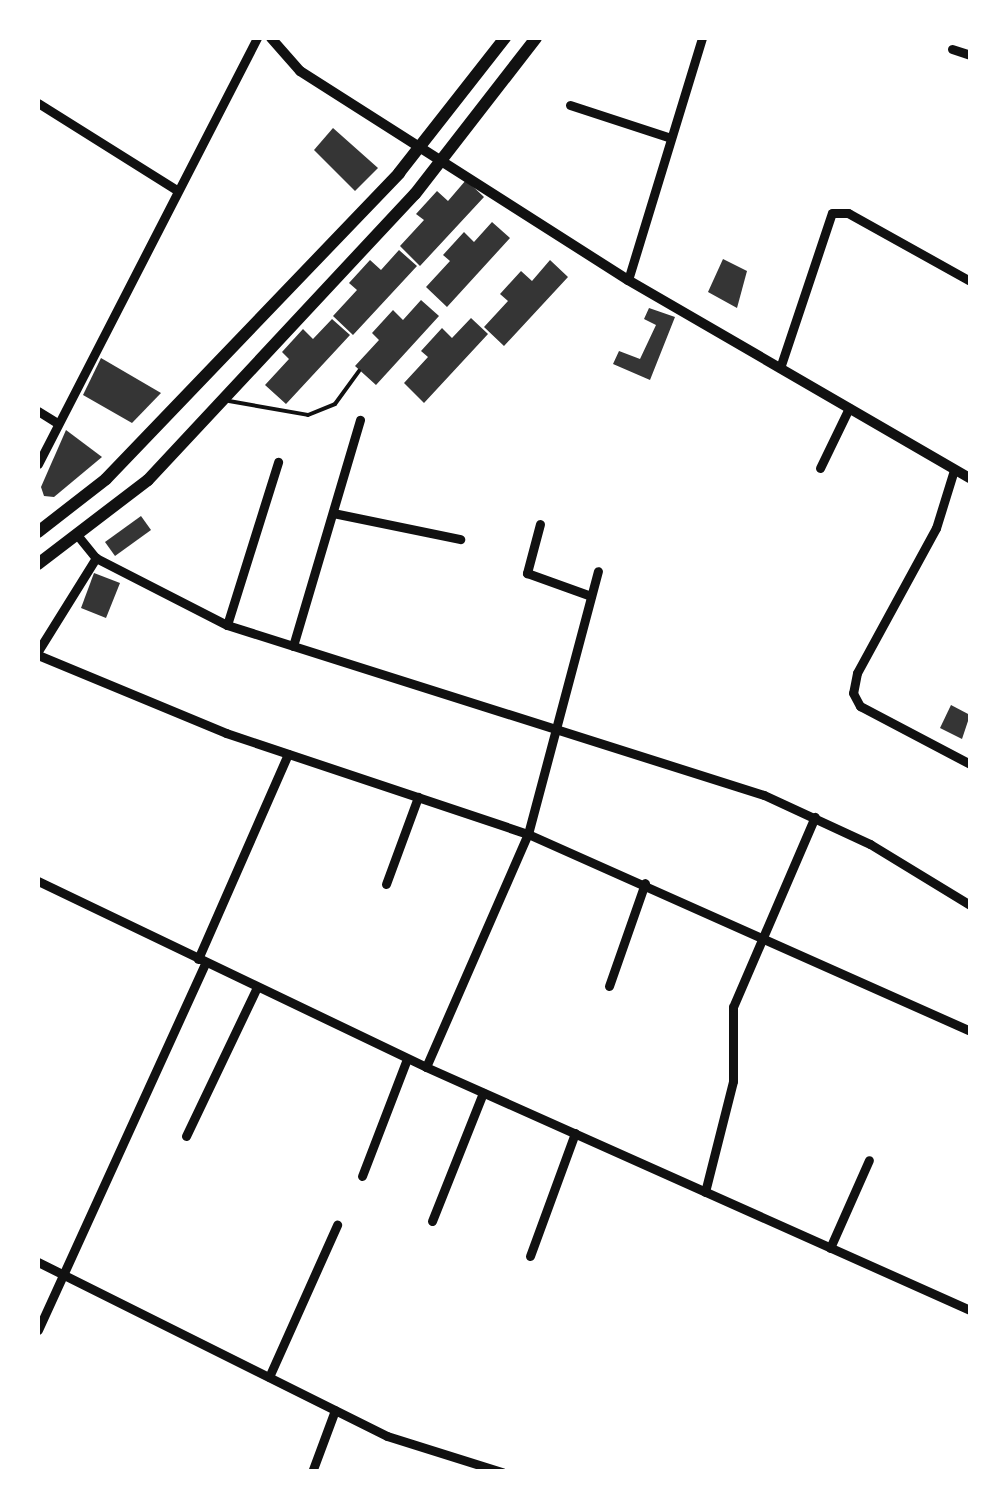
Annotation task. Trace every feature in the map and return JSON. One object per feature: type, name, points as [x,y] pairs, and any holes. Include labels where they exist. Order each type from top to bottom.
[{"type":"main road","points":[[39,528],[106,480],[399,173],[504,38]]},
{"type":"main road","points":[[38,564],[148,480],[415,194],[478,118],[536,38]]},
{"type":"street","points":[[38,464],[175,189],[257,38]]},
{"type":"street","points":[[272,38],[300,71],[628,280],[970,478]]},
{"type":"street","points":[[628,280],[668,137],[702,38]]},
{"type":"street","points":[[952,49],[970,56]]},
{"type":"street","points":[[38,103],[175,189]]},
{"type":"street","points":[[570,106],[668,137]]},
{"type":"street","points":[[780,368],[828,218],[848,214],[970,281]]},
{"type":"street","points":[[820,468],[849,408]]},
{"type":"street","points":[[38,411],[57,423]]},
{"type":"street","points":[[293,646],[360,420]]},
{"type":"street","points":[[227,625],[278,462]]},
{"type":"street","points":[[954,470],[936,528],[857,673],[853,692],[860,706],[970,764]]},
{"type":"street","points":[[333,512],[460,539]]},
{"type":"street","points":[[540,524],[527,573],[591,596]]},
{"type":"street","points":[[78,536],[96,558],[227,625],[557,729],[815,818],[970,905]]},
{"type":"street","points":[[96,558],[38,653],[288,754],[528,834],[765,934],[970,1031]]},
{"type":"street","points":[[426,1068],[528,834],[598,571]]},
{"type":"street","points":[[38,1330],[202,961],[288,754]]},
{"type":"street","points":[[386,884],[418,797]]},
{"type":"street","points":[[706,1192],[733,1081],[730,1016],[815,818]]},
{"type":"street","points":[[38,882],[426,1068],[970,1310]]},
{"type":"street","points":[[609,986],[645,883]]},
{"type":"street","points":[[186,1136],[256,989]]},
{"type":"street","points":[[362,1176],[407,1059]]},
{"type":"street","points":[[432,1221],[484,1093]]},
{"type":"street","points":[[530,1256],[576,1133]]},
{"type":"street","points":[[830,1248],[869,1160]]},
{"type":"street","points":[[268,1377],[337,1225]]},
{"type":"street","points":[[38,1262],[417,1449],[502,1472]]},
{"type":"street","points":[[312,1472],[335,1410]]},
{"type":"lane","points":[[222,400],[308,416],[335,404],[360,372]]},
{"type":"building","points":[[333,128],[378,168],[355,191],[314,150]]},
{"type":"building","points":[[466,180],[484,197],[420,266],[400,246],[424,220],[416,214],[437,191],[448,201]]},
{"type":"building","points":[[492,222],[510,238],[447,307],[426,287],[450,261],[443,255],[464,232],[474,242]]},
{"type":"building","points":[[399,250],[417,266],[353,335],[333,316],[357,290],[349,283],[370,260],[381,270]]},
{"type":"building","points":[[723,259],[747,271],[737,308],[708,292]]},
{"type":"building","points":[[550,260],[568,277],[504,346],[484,327],[508,301],[500,294],[521,271],[532,281]]},
{"type":"building","points":[[421,300],[439,316],[376,385],[355,366],[379,340],[372,333],[393,310],[403,320]]},
{"type":"building","points":[[649,308],[675,317],[650,380],[613,364],[619,351],[640,359],[656,325],[644,319]]},
{"type":"building","points":[[471,318],[488,334],[424,403],[404,383],[428,357],[421,351],[442,328],[452,338]]},
{"type":"building","points":[[332,319],[350,335],[286,404],[265,385],[289,359],[282,352],[303,329],[313,339]]},
{"type":"building","points":[[101,358],[161,393],[132,423],[83,395]]},
{"type":"building","points":[[66,430],[102,457],[54,497],[44,496],[41,487]]},
{"type":"building","points":[[141,516],[151,530],[115,556],[105,542]]},
{"type":"building","points":[[94,573],[120,583],[106,618],[81,608]]},
{"type":"building","points":[[951,705],[970,715],[962,739],[940,728]]}]
